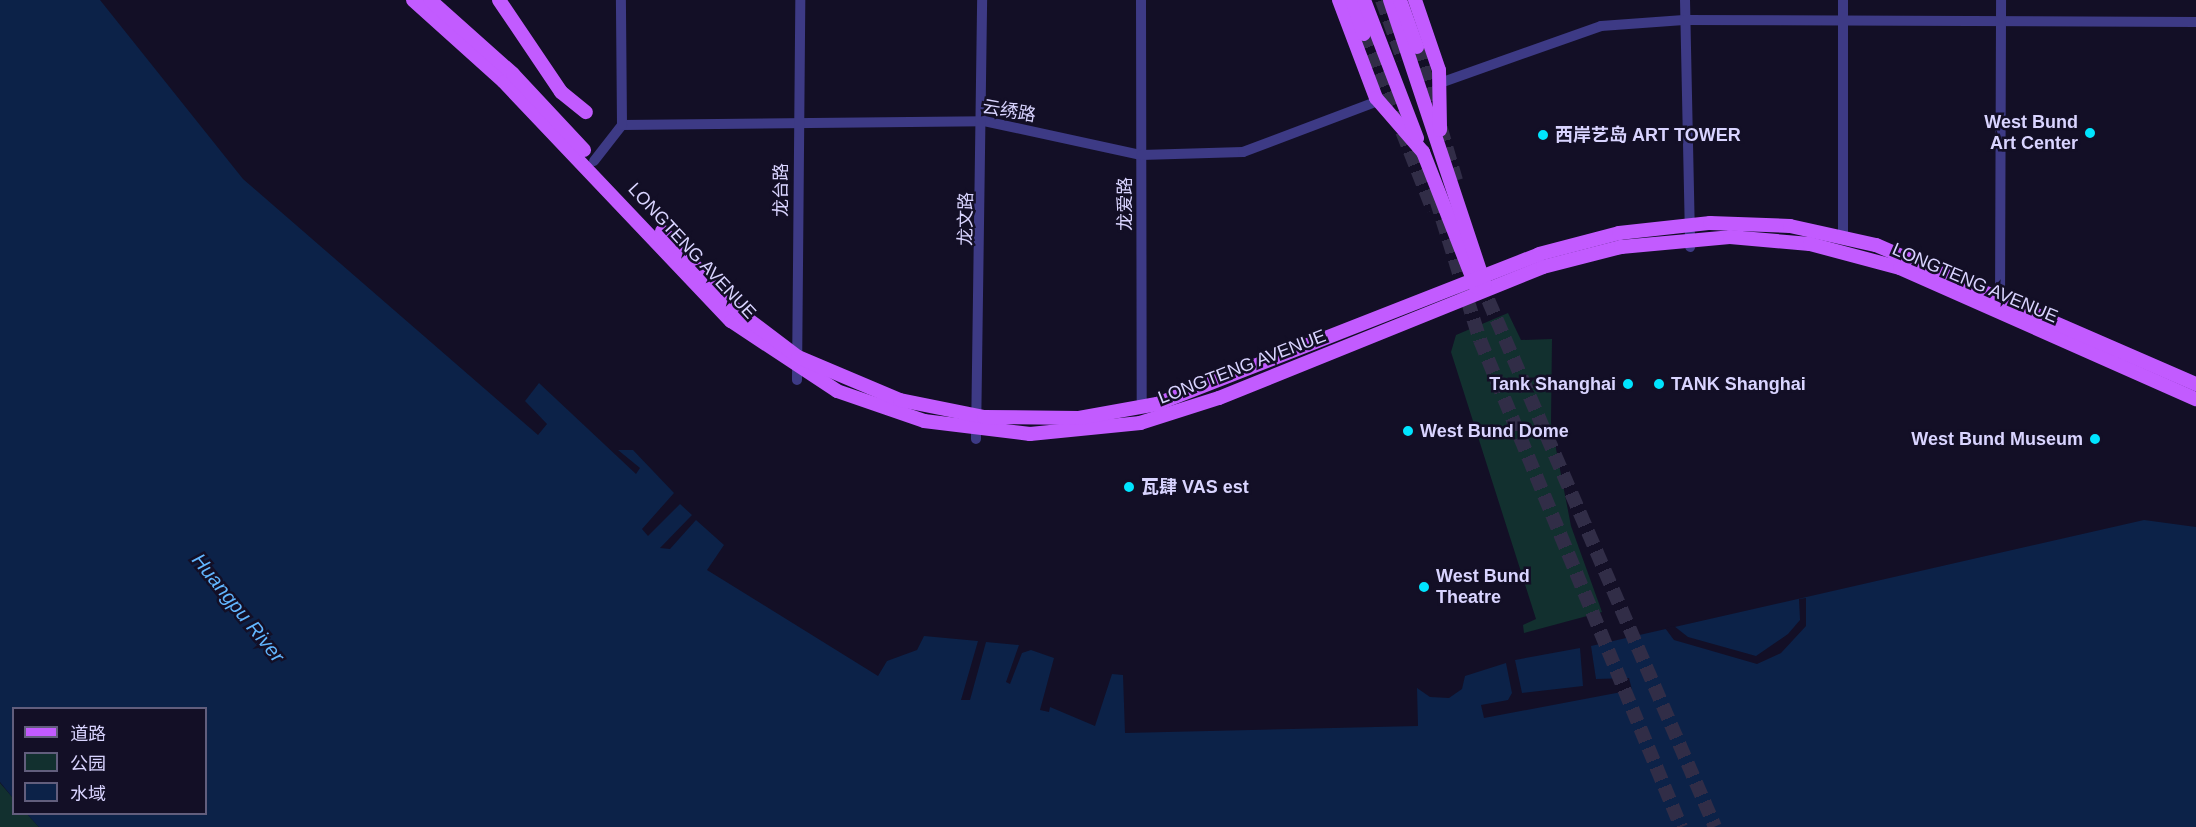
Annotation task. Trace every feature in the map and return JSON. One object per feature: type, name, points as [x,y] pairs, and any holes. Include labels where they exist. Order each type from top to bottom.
[{"type":"main road","name":"LONGTENG AVENUE","points":[[413,0],[592,165],[721,295],[798,368],[900,400],[977,429],[1060,433],[1160,417],[1480,288]]},
{"type":"main road","name":"LONGTENG AVENUE","points":[[430,0],[513,74],[592,165]]},
{"type":"main road","points":[[499,0],[561,92],[586,112]]},
{"type":"main road","points":[[1339,0],[1378,101],[1423,152]]},
{"type":"main road","points":[[1352,0],[1364,34]]},
{"type":"main road","points":[[1364,0],[1423,152],[1480,288]]},
{"type":"main road","points":[[1390,0],[1448,176],[1480,288]]},
{"type":"main road","points":[[1400,0],[1417,47]]},
{"type":"main road","points":[[1415,0],[1440,82],[1439,125],[1448,176]]},
{"type":"main road","name":"LONGTENG AVENUE","points":[[977,429],[1142,407],[1213,385],[1480,288],[1597,252],[1764,224],[1843,236],[1933,265],[2001,304],[2196,399]]},
{"type":"main road","name":"LONGTENG AVENUE","points":[[1689,237],[1763,238],[1831,248],[1900,268],[2001,304],[2196,384]]},
{"type":"street","points":[[592,165],[622,125],[621,0]]},
{"type":"street","name":"龙台路","points":[[798,368],[800,0]]},
{"type":"street","name":"龙文路","points":[[977,429],[984,121],[982,0]]},
{"type":"street","name":"龙爱路","points":[[1141,0],[1142,407]]},
{"type":"street","points":[[1685,0],[1689,237]]},
{"type":"street","points":[[1843,0],[1843,236]]},
{"type":"street","points":[[2001,0],[2001,304]]},
{"type":"street","points":[[1440,82],[1601,26],[1684,20],[2196,22]]},
{"type":"street","name":"云绣路","points":[[622,125],[798,121],[984,121],[1141,155],[1243,152],[1378,101]]},
{"type":"green space","points":[[1508,313],[1521,340],[1552,339],[1551,423],[1571,526],[1602,612],[1524,633],[1523,625],[1536,619],[1451,352],[1456,335]]},
{"type":"green space","points":[[0,783],[12,797],[12,815],[28,815],[39,827],[0,827]]},
{"type":"water","name":"Huangpu River","points":[[0,0],[100,0],[243,179],[538,435],[547,424],[525,401],[539,383],[636,474],[640,468],[618,450],[633,450],[674,493],[642,529],[648,536],[680,504],[692,515],[660,548],[670,549],[696,520],[724,545],[707,570],[878,676],[887,661],[917,650],[924,636],[978,641],[961,700],[970,700],[986,642],[1019,645],[1006,682],[1010,684],[1022,653],[1031,650],[1054,658],[1040,710],[1049,712],[1050,707],[1095,726],[1112,674],[1123,675],[1125,733],[1418,726],[1417,688],[1430,697],[1449,698],[1462,689],[1465,676],[1506,663],[1512,693],[1508,700],[1481,705],[1484,718],[1632,690],[1629,678],[1596,679],[1591,646],[2144,520],[2196,527],[2196,827],[39,827],[28,815],[207,815],[207,707],[12,707],[12,797],[0,782]]},
{"type":"water","points":[[1580,648],[1583,686],[1522,693],[1515,660]]},
{"type":"pier","points":[[1806,598],[1806,626],[1781,653],[1757,664],[1674,640],[1665,628],[1674,626],[1688,637],[1756,656],[1788,634],[1800,620],[1799,599]]},
{"type":"tunnel","points":[[1382,0],[1403,59]]},
{"type":"tunnel","points":[[1364,34],[1433,210]]},
{"type":"tunnel","points":[[1417,47],[1456,180]]},
{"type":"tunnel","points":[[1436,199],[1480,340],[1681,827]]},
{"type":"tunnel","points":[[1480,281],[1715,827]]},
{"type":"place","name":"West Bund Art Center","points":[[2090,133]]},
{"type":"place","name":"西岸艺岛 ART TOWER","points":[[1543,135]]},
{"type":"place","name":"Tank Shanghai","points":[[1628,384]]},
{"type":"place","name":"TANK Shanghai","points":[[1659,384]]},
{"type":"place","name":"West Bund Dome","points":[[1408,431]]},
{"type":"place","name":"West Bund Museum","points":[[2095,439]]},
{"type":"place","name":"瓦肆 VAS est","points":[[1129,487]]},
{"type":"place","name":"West Bund Theatre","points":[[1424,587]]}]
